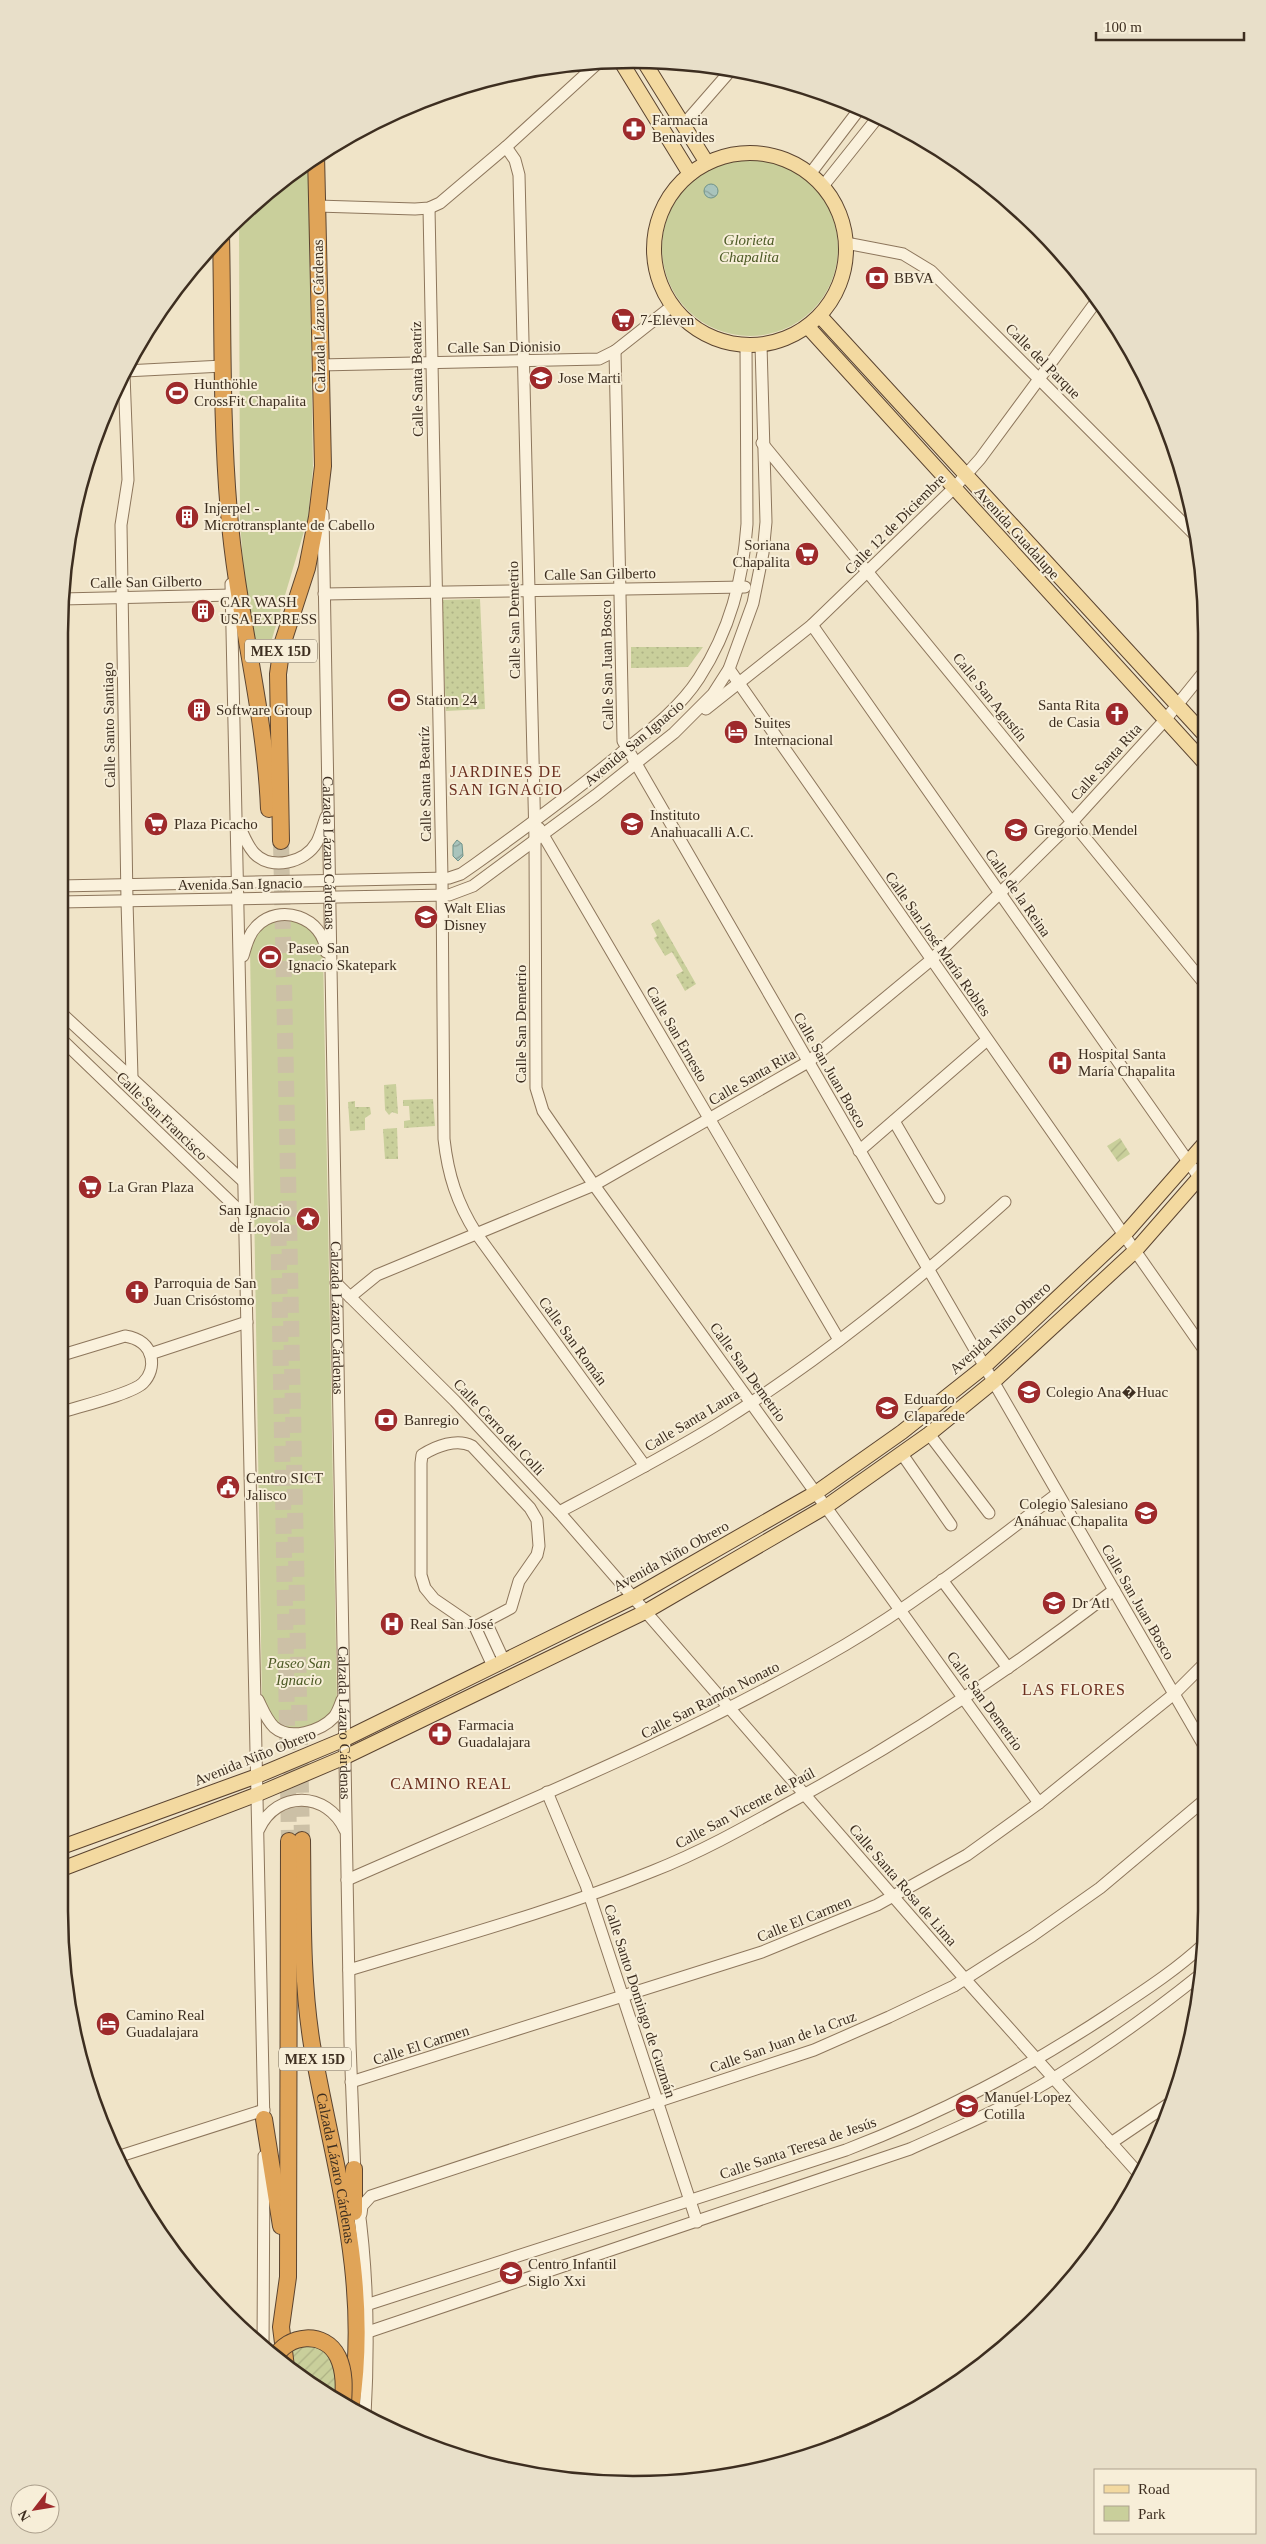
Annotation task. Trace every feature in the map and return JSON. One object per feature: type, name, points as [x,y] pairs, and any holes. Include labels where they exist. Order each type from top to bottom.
[{"type":"highway","name":"Calzada Lázaro Cárdenas","points":[[221,246],[229,512],[244,631],[263,729],[276,842],[278,674],[282,645],[306,568],[323,466],[319,364],[317,164]]},
{"type":"highway","name":"Calzada Lázaro Cárdenas","points":[[285,2356],[281,2327],[288,2277],[296,1840],[305,1994],[312,2045],[349,2222],[355,2274],[356,2380],[351,2402]]},
{"type":"highway","points":[[264,2115],[288,2277]]},
{"type":"highway","points":[[354,2169],[355,2274]]},
{"type":"highway","points":[[280,2352],[286,2344],[296,2339],[308,2338],[328,2344],[337,2356],[342,2369],[349,2400]]},
{"type":"main road","points":[[625,68],[690,174]]},
{"type":"main road","points":[[649,68],[707,163]]},
{"type":"main road","points":[[742,153],[760,153],[795,164],[823,186],[839,212],[846,243],[846,262],[841,282],[832,300],[820,316],[808,327],[777,342],[746,346],[732,344],[705,334],[692,326],[672,306],[658,276],[654,243],[662,211],[669,197],[690,174],[707,163],[742,153]]},
{"type":"main road","name":"Avenida Guadalupe","points":[[820,316],[967,473],[1198,727]]},
{"type":"main road","name":"Avenida Guadalupe","points":[[808,327],[1198,756]]},
{"type":"main road","name":"Avenida Niño Obrero","points":[[68,1845],[257,1776],[345,1739],[632,1598],[817,1492],[902,1432],[984,1367],[1124,1235],[1198,1151]]},
{"type":"main road","points":[[68,1867],[258,1794],[345,1757],[645,1612],[827,1506],[902,1454],[993,1382],[1135,1250],[1198,1179]]},
{"type":"street","points":[[317,206],[430,208],[450,196],[506,148],[591,69]]},
{"type":"street","points":[[684,124],[727,75]]},
{"type":"street","points":[[810,174],[856,114]]},
{"type":"street","points":[[823,186],[874,122]]},
{"type":"street","name":"Calle San Demetrio","points":[[506,148],[515,160],[519,175],[534,821],[539,837],[538,1099],[543,1111],[594,1185],[817,1492],[1039,1803]]},
{"type":"street","name":"Calle Santa Beatríz","points":[[430,208],[435,592],[442,878],[444,1147],[453,1189],[476,1233]]},
{"type":"street","name":"Calle del Parque","points":[[846,243],[903,254],[931,271],[1189,529]]},
{"type":"street","name":"Calle 12 de Diciembre","points":[[674,733],[812,625],[869,573],[954,488],[1093,305]]},
{"type":"street","name":"Calle San Dionisio","points":[[319,364],[591,360],[615,351],[672,306]]},
{"type":"street","name":"Avenida San Ignacio","points":[[68,902],[442,896],[473,886],[674,733],[713,694],[729,669],[745,627],[757,587],[764,553],[766,522],[761,345]]},
{"type":"street","name":"Avenida San Ignacio","points":[[68,886],[442,878],[461,874],[534,821],[627,749],[680,704],[699,678],[723,633],[739,587],[747,524],[746,346]]},
{"type":"street","name":"Calle San Juan Bosco","points":[[615,351],[623,741],[1198,1735]]},
{"type":"street","points":[[132,372],[224,366]]},
{"type":"street","name":"Calle Santo Santiago","points":[[125,386],[128,480],[121,525],[126,901],[132,1077]]},
{"type":"street","points":[[747,443],[763,443]]},
{"type":"street","name":"Calle San Agustín","points":[[763,443],[1198,976]]},
{"type":"street","name":"Calzada Lázaro Cárdenas","points":[[323,466],[351,2082],[354,2169],[360,2218],[368,2332],[365,2409]]},
{"type":"street","name":"Calzada Lázaro Cárdenas","points":[[229,512],[239,900],[243,1181],[264,2115],[263,2339]]},
{"type":"street","name":"Calle San Gilberto","points":[[324,594],[757,587]]},
{"type":"street","name":"Calle San Gilberto","points":[[69,599],[232,595]]},
{"type":"street","name":"Calle de la Reina","points":[[812,625],[1189,1162],[1198,1170]]},
{"type":"street","name":"Calle San José María Robles","points":[[729,669],[1198,1341]]},
{"type":"street","name":"Calle Santa Rita","points":[[350,1297],[377,1275],[594,1185],[808,1062],[931,960],[1000,893],[1072,821],[1165,720],[1198,679]]},
{"type":"street","points":[[237,819],[245,839],[254,853],[264,860],[277,863],[291,862],[306,855],[317,842],[328,811]]},
{"type":"street","name":"Calle San Ernesto","points":[[539,837],[710,1119],[839,1340]]},
{"type":"street","points":[[240,965],[248,940],[256,927],[268,918],[297,916],[309,920],[320,931],[326,944],[329,1007],[332,1013]]},
{"type":"street","name":"Calle San Francisco","points":[[68,1019],[243,1181]]},
{"type":"street","points":[[859,1151],[987,1040]]},
{"type":"street","name":"Calle San Francisco","points":[[68,1046],[245,1216]]},
{"type":"street","points":[[158,1132],[173,1118]]},
{"type":"street","points":[[894,1121],[939,1198]]},
{"type":"street","name":"Calle Santa Laura","points":[[559,1512],[645,1466],[752,1402],[839,1340],[929,1270],[1005,1202]]},
{"type":"street","name":"Calle San Román","points":[[476,1233],[645,1466]]},
{"type":"street","name":"Calle Cerro del Colli","points":[[336,1284],[455,1401],[559,1512],[645,1612]]},
{"type":"street","points":[[150,1354],[247,1322]]},
{"type":"street","points":[[68,1353],[126,1336],[142,1342],[150,1354],[151,1366],[149,1375],[137,1388],[68,1410]]},
{"type":"street","points":[[928,1434],[989,1513]]},
{"type":"street","points":[[481,1625],[511,1608],[519,1581],[537,1555],[539,1546],[538,1524],[530,1508],[472,1446],[464,1442],[456,1442],[422,1455],[420,1463],[421,1575],[425,1588],[434,1598],[481,1625],[499,1663]]},
{"type":"street","points":[[902,1454],[951,1525]]},
{"type":"street","name":"Calle San Ramón Nonato","points":[[348,1880],[655,1746],[730,1710],[846,1645],[901,1610],[1057,1494]]},
{"type":"street","points":[[942,1580],[1008,1668]]},
{"type":"street","name":"Calle San Vicente de Paúl","points":[[349,1970],[590,1895],[706,1848],[886,1749],[965,1699],[1039,1648],[1114,1590]]},
{"type":"street","name":"Calle Santa Rosa de Lima","points":[[645,1612],[965,1980],[1038,2059],[1135,2170]]},
{"type":"street","name":"Calle El Carmen","points":[[351,2082],[762,1952],[829,1926],[894,1897],[967,1855],[1039,1803],[1174,1694],[1198,1670]]},
{"type":"street","points":[[256,1694],[266,1718],[275,1728],[287,1733],[302,1733],[321,1728],[336,1716],[344,1696]]},
{"type":"street","name":"Calle Santo Domingo de Guzmán","points":[[546,1792],[590,1895],[697,2222]]},
{"type":"street","points":[[258,1831],[264,1818],[272,1810],[287,1802],[304,1800],[328,1807],[340,1819],[346,1834]]},
{"type":"street","name":"Calle San Juan de la Cruz","points":[[360,2218],[362,2206],[371,2196],[658,2103],[814,2050],[889,2017],[965,1980],[1100,1888],[1198,1806]]},
{"type":"street","name":"Calle Santa Teresa de Jesús","points":[[366,2305],[846,2150],[941,2111],[1038,2059],[1155,1983],[1197,1950]]},
{"type":"street","points":[[368,2332],[910,2149],[991,2112],[1054,2078],[1167,2001],[1194,1979]]},
{"type":"street","points":[[1111,2143],[1162,2108]]},
{"type":"street","points":[[123,2155],[264,2115]]},
{"type":"green space","name":"Glorieta Chapalita","points":[[741,160],[759,160],[792,170],[818,192],[828,206],[834,222],[838,248],[834,274],[828,290],[806,316],[792,326],[776,332],[759,336],[741,336],[708,326],[682,304],[672,290],[666,274],[662,257],[662,239],[672,206],[694,180],[708,170],[724,164]]},
{"type":"green space","points":[[308,171],[313,467],[308,518],[266,659],[257,660],[244,576],[240,521],[239,227],[289,184]]},
{"type":"green space","points":[[480,599],[485,709],[446,711],[441,600]]},
{"type":"green space","points":[[631,647],[703,647],[688,667],[631,668]]},
{"type":"green space","name":"Paseo San Ignacio","points":[[289,918],[313,927],[323,952],[337,1702],[331,1716],[319,1726],[288,1730],[276,1724],[262,1703],[250,949],[260,926],[273,920]]},
{"type":"green space","points":[[659,919],[696,984],[685,991],[676,975],[683,971],[672,952],[665,956],[654,938],[657,936],[651,924]]},
{"type":"green space","points":[[396,1084],[398,1114],[392,1112],[389,1115],[385,1110],[384,1085]]},
{"type":"green space","points":[[433,1099],[435,1126],[404,1128],[404,1121],[410,1120],[409,1106],[403,1106],[403,1100]]},
{"type":"green space","points":[[355,1101],[355,1107],[370,1107],[371,1114],[365,1118],[365,1130],[350,1131],[348,1102]]},
{"type":"green space","points":[[397,1128],[398,1159],[385,1159],[383,1129]]},
{"type":"green space","points":[[1120,1138],[1130,1154],[1118,1162],[1107,1146]]},
{"type":"green space","points":[[298,2344],[319,2347],[326,2353],[336,2370],[336,2392],[294,2364],[294,2358],[288,2359],[284,2356]]},
{"type":"water","points":[[708,184],[714,184],[718,191],[714,198],[708,198],[704,194],[704,188]]},
{"type":"water","points":[[457,840],[462,844],[463,856],[458,861],[453,856],[453,845]]},
{"type":"tunnel","points":[[281,841],[302,1840]]},
{"type":"tunnel","points":[[278,1206],[289,1841]]},
{"type":"place","name":"Farmacia Benavides","points":[[634,129]]},
{"type":"place","name":"BBVA","points":[[877,278]]},
{"type":"place","name":"7-Eleven","points":[[623,320]]},
{"type":"place","name":"Jose Marti","points":[[541,378]]},
{"type":"place","name":"Hunthöhle CrossFit Chapalita","points":[[177,393]]},
{"type":"place","name":"Injerpel - Microtransplante de Cabello","points":[[187,517]]},
{"type":"place","name":"Soriana Chapalita","points":[[807,554]]},
{"type":"place","name":"CAR WASH USA EXPRESS","points":[[203,611]]},
{"type":"place","name":"Station 24","points":[[399,700]]},
{"type":"place","name":"Software Group","points":[[199,710]]},
{"type":"place","name":"Santa Rita de Casia","points":[[1117,714]]},
{"type":"place","name":"Suites Internacional","points":[[736,732]]},
{"type":"place","name":"Plaza Picacho","points":[[156,824]]},
{"type":"place","name":"Instituto Anahuacalli A.C.","points":[[632,824]]},
{"type":"place","name":"Gregorio Mendel","points":[[1016,830]]},
{"type":"place","name":"Walt Elias Disney","points":[[426,917]]},
{"type":"place","name":"Paseo San Ignacio Skatepark","points":[[270,957]]},
{"type":"place","name":"Hospital Santa María Chapalita","points":[[1060,1063]]},
{"type":"place","name":"La Gran Plaza","points":[[90,1187]]},
{"type":"place","name":"San Ignacio de Loyola","points":[[308,1219]]},
{"type":"place","name":"Parroquia de San Juan Crisóstomo","points":[[137,1292]]},
{"type":"place","name":"Colegio Ana�Huac","points":[[1029,1392]]},
{"type":"place","name":"Eduardo Claparede","points":[[887,1408]]},
{"type":"place","name":"Banregio","points":[[386,1420]]},
{"type":"place","name":"Centro SICT Jalisco","points":[[228,1487]]},
{"type":"place","name":"Colegio Salesiano Anáhuac Chapalita","points":[[1146,1513]]},
{"type":"place","name":"Dr Atl","points":[[1054,1603]]},
{"type":"place","name":"Real San José","points":[[392,1624]]},
{"type":"place","name":"Farmacia Guadalajara","points":[[440,1734]]},
{"type":"place","name":"Camino Real Guadalajara","points":[[108,2024]]},
{"type":"place","name":"Manuel Lopez Cotilla","points":[[967,2106]]},
{"type":"place","name":"Centro Infantil Siglo Xxi","points":[[511,2273]]},
{"type":"district","name":"JARDINES DE SAN IGNACIO","points":[[506,780]]},
{"type":"district","name":"LAS FLORES","points":[[1074,1689]]},
{"type":"district","name":"CAMINO REAL","points":[[451,1783]]}]
